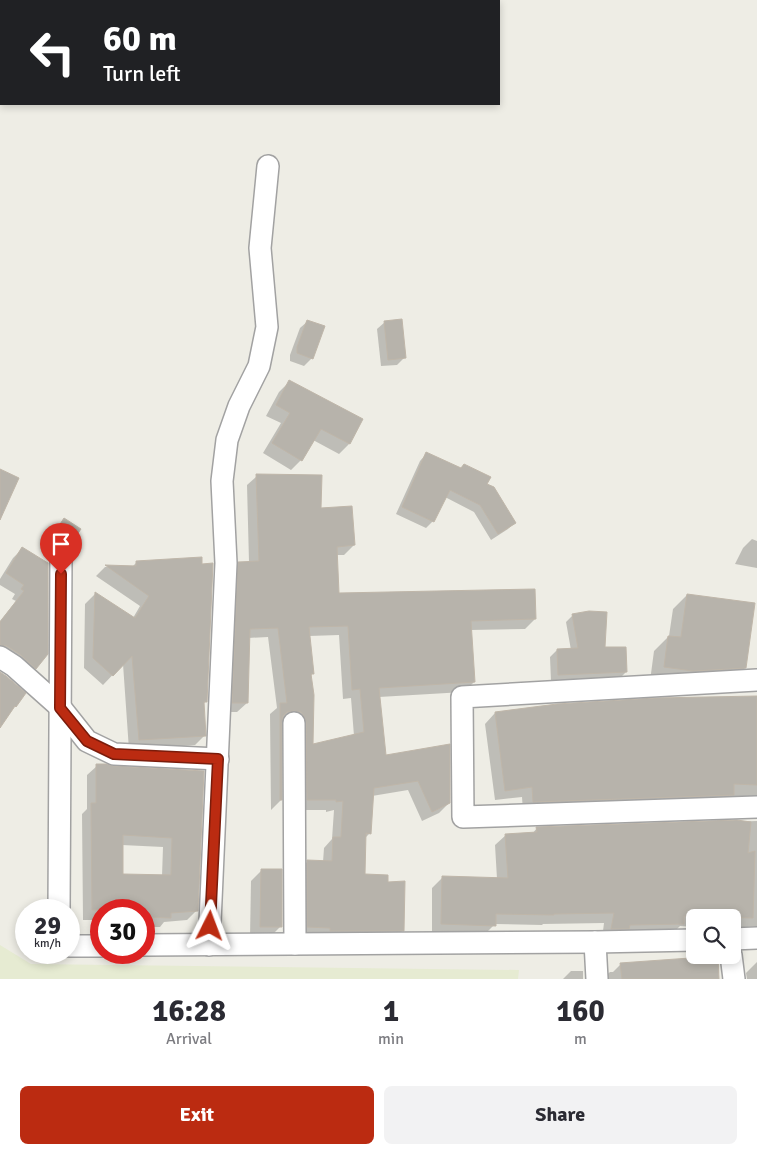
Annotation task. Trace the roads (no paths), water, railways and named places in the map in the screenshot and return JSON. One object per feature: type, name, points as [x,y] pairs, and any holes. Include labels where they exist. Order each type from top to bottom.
[{"type":"street","points":[[209,945],[226,563],[222,481],[227,440],[239,406],[259,366],[267,327],[260,248],[268,166]]},
{"type":"street","points":[[59,899],[61,556]]},
{"type":"street","points":[[0,657],[14,666],[60,708],[87,741],[114,754],[218,759]]},
{"type":"street","points":[[757,680],[462,697],[464,817],[757,807]]},
{"type":"street","points":[[294,723],[295,944]]},
{"type":"street","points":[[741,939],[757,938]]},
{"type":"street","points":[[155,945],[686,940]]},
{"type":"street","points":[[596,942],[597,979]]},
{"type":"street","points":[[732,964],[734,979]]}]
